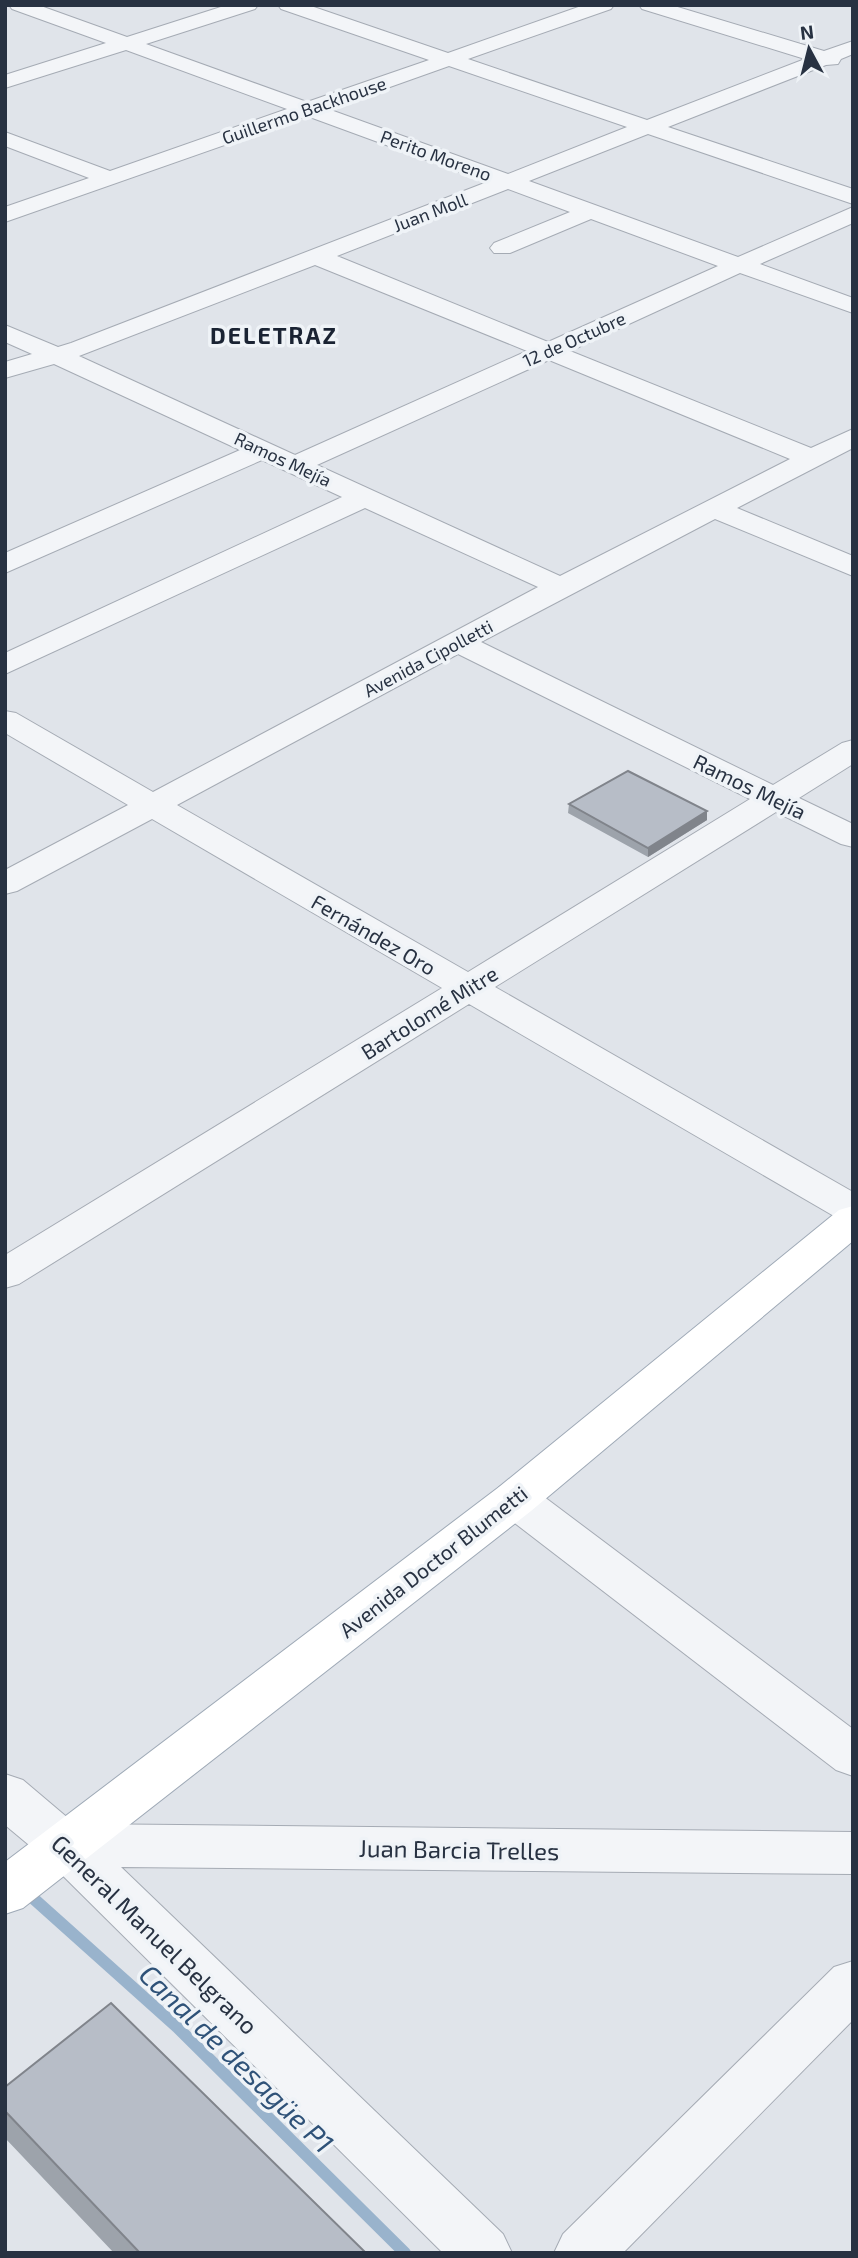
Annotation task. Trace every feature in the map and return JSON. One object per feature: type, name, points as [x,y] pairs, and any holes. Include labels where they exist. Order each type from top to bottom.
[{"type":"main road","name":"Avenida Doctor Blumetti","points":[[5,1892],[515,1499],[853,1219]]},
{"type":"street","name":"Perito Moreno","points":[[19,5],[853,306]]},
{"type":"street","points":[[5,82],[248,5]]},
{"type":"street","points":[[288,5],[853,197]]},
{"type":"street","name":"Guillermo Backhouse","points":[[5,215],[604,5]]},
{"type":"street","points":[[649,5],[853,67]]},
{"type":"street","name":"Juan Moll","points":[[5,370],[80,348],[853,47]]},
{"type":"street","points":[[5,138],[109,178]]},
{"type":"street","points":[[502,248],[591,211]]},
{"type":"street","name":"12 de Octubre","points":[[294,465],[853,214]]},
{"type":"street","points":[[315,256],[813,458]]},
{"type":"street","name":"Ramos Mejía","points":[[5,332],[561,587]]},
{"type":"street","name":"Avenida Cipolletti","points":[[5,884],[561,587],[853,437]]},
{"type":"street","points":[[5,564],[262,450]]},
{"type":"street","points":[[5,665],[365,497]]},
{"type":"street","points":[[716,509],[853,567]]},
{"type":"street","name":"Ramos Mejía","points":[[458,642],[853,837]]},
{"type":"street","name":"Fernández Oro","points":[[5,720],[853,1210]]},
{"type":"street","name":"Bartolomé Mitre","points":[[5,1274],[853,750]]},
{"type":"street","points":[[515,1499],[853,1756]]},
{"type":"street","name":"General Manuel Belgrano","points":[[5,1795],[65,1845],[482,2253]]},
{"type":"street","name":"Juan Barcia Trelles","points":[[65,1845],[853,1853]]},
{"type":"street","points":[[583,2253],[853,1984]]},
{"type":"building","points":[[628,771],[707,811],[648,848],[569,804]]},
{"type":"building","points":[[111,2003],[366,2253],[140,2253],[5,2111],[5,2087]]},
{"type":"waterway","name":"Canal de desagüe P1","points":[[34,1899],[177,2027],[405,2253]]},
{"type":"district","name":"DELETRAZ","points":[[274,335]]}]
